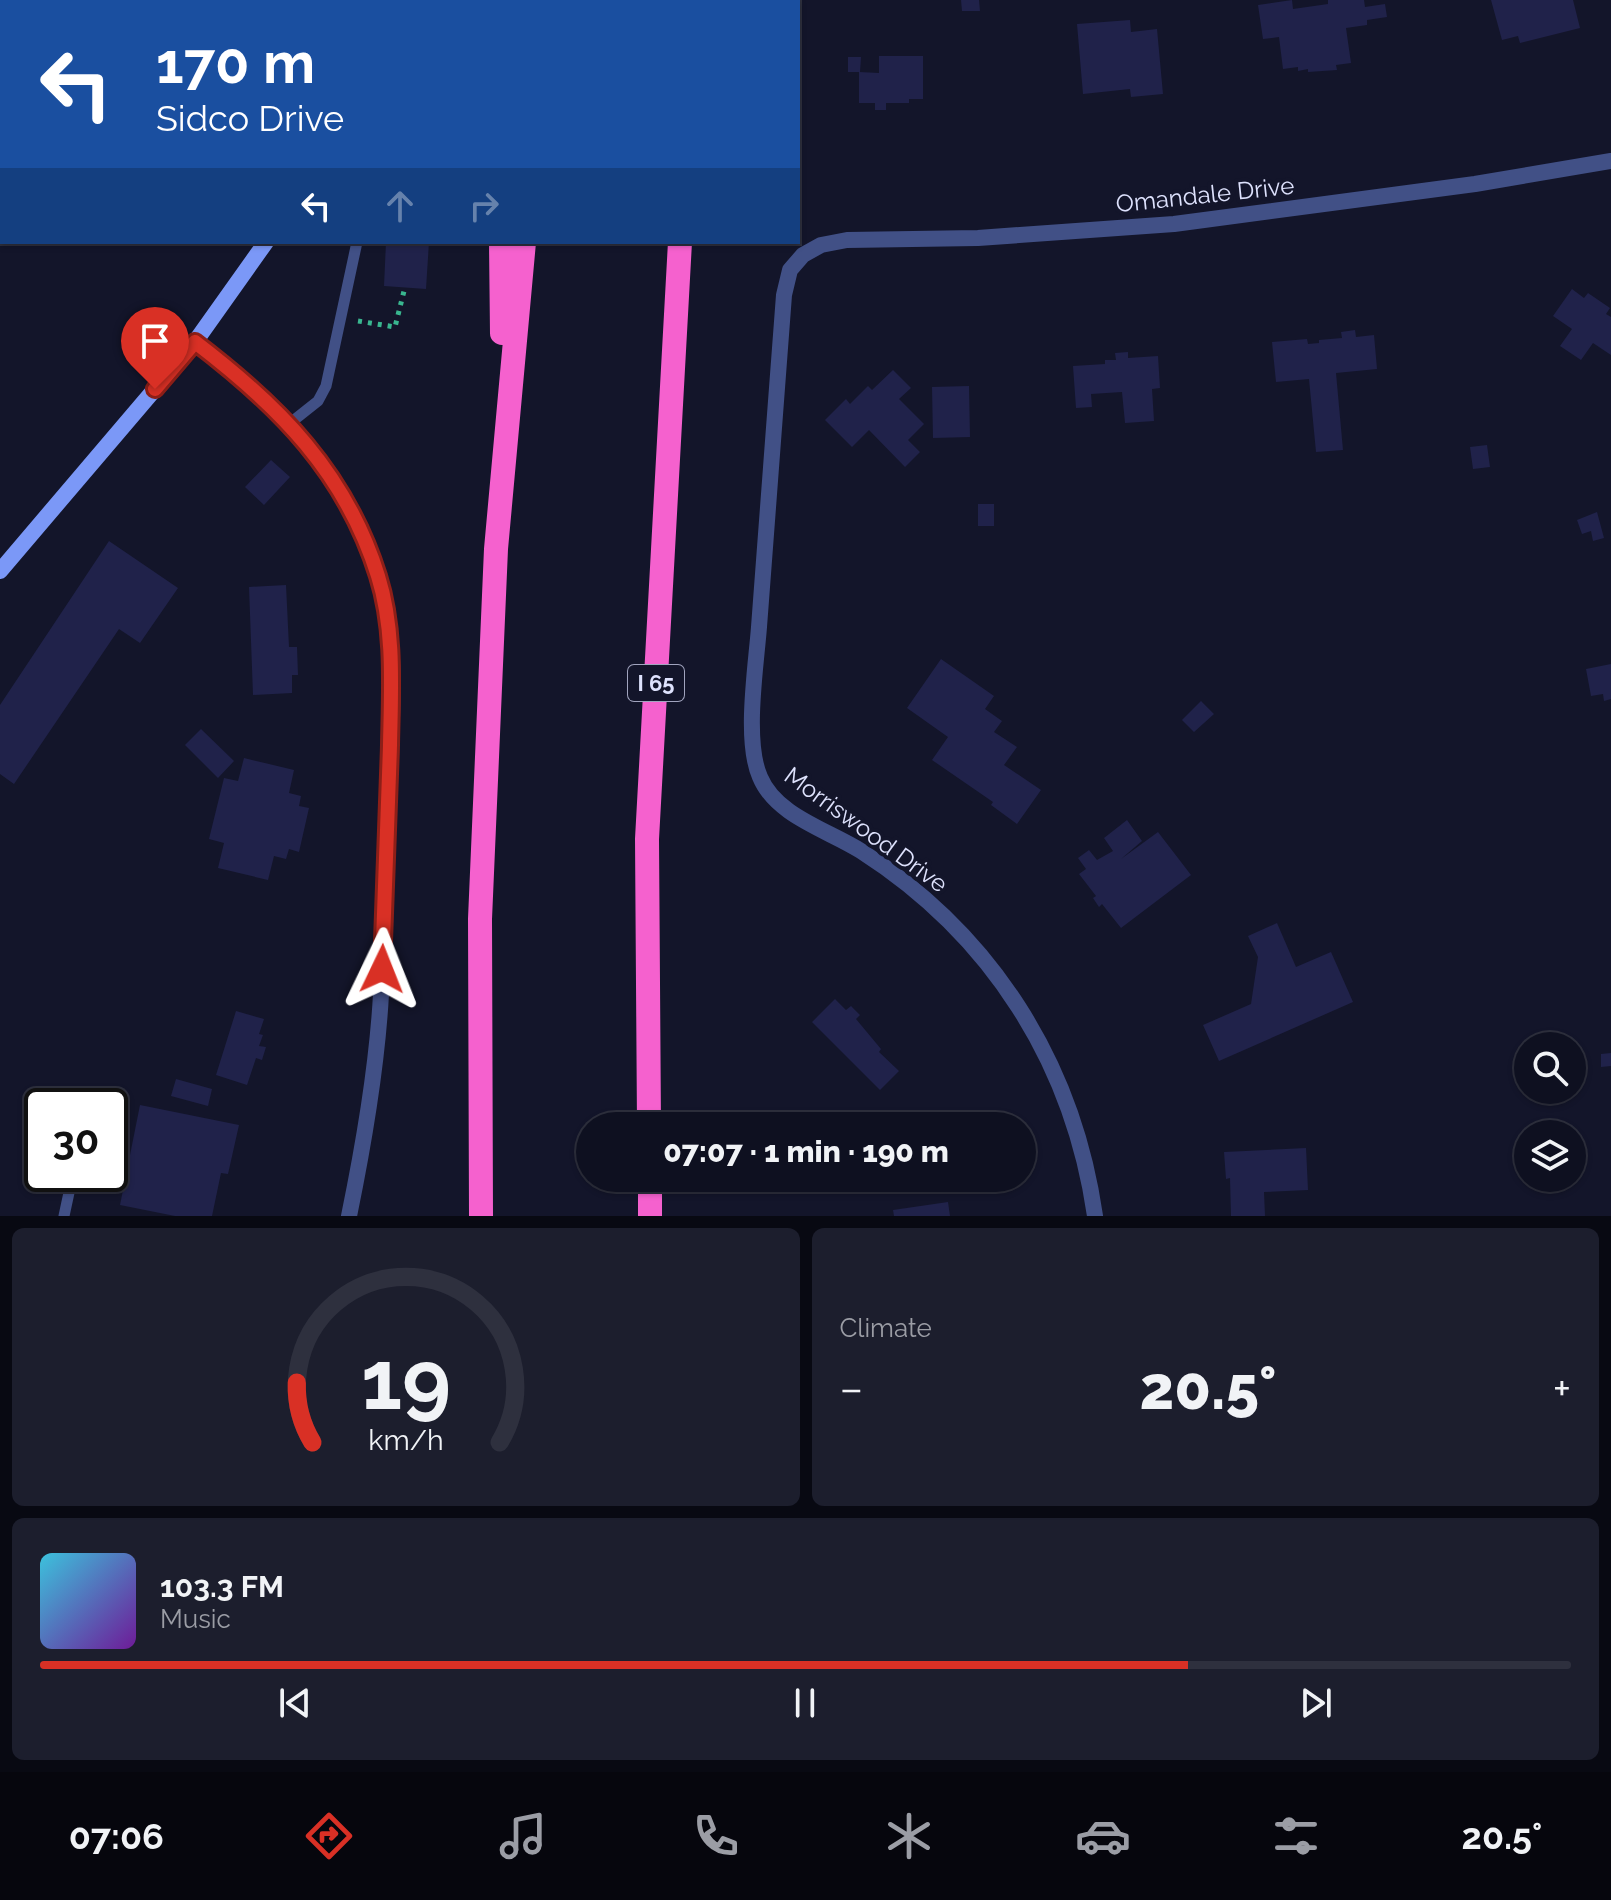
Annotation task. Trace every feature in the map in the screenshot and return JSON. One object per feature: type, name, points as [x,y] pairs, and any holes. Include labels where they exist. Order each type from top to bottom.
[{"type":"highway","points":[[501,244],[503,476]]},
{"type":"highway","points":[[481,1216],[480,919],[496,549],[524,244]]},
{"type":"highway","name":"I 65","points":[[649,1112],[647,839],[680,244]]},
{"type":"highway","points":[[650,1192],[650,1216]]},
{"type":"main road","points":[[0,571],[195,342],[265,244]]},
{"type":"street","name":"Omandale Drive","points":[[803,255],[821,245],[847,240],[978,238],[1174,224],[1475,184],[1611,161]]},
{"type":"street","name":"Morriswood Drive","points":[[803,255],[790,270],[784,295],[753,720],[753,747],[758,774],[765,788],[783,806],[860,851],[922,897],[951,923],[1000,978],[1034,1030],[1057,1079],[1085,1157],[1095,1216]]},
{"type":"street","points":[[195,342],[243,378],[317,456],[344,499],[379,577],[388,622],[391,707],[381,996],[362,1151],[349,1216]]},
{"type":"lane","points":[[289,424],[321,397],[328,378],[357,244]]},
{"type":"lane","points":[[64,1216],[69,1192]]},
{"type":"path","points":[[341,319],[395,327],[404,291]]},
{"type":"building","points":[[961,0],[979,0],[980,11],[962,11]]},
{"type":"building","points":[[1292,0],[1293,9],[1328,4],[1328,0],[1364,0],[1365,7],[1385,4],[1387,17],[1367,20],[1367,25],[1346,28],[1351,63],[1336,65],[1337,70],[1308,72],[1308,69],[1298,71],[1298,67],[1283,69],[1279,37],[1263,39],[1258,5]]},
{"type":"building","points":[[1491,0],[1573,0],[1580,28],[1520,43],[1518,36],[1502,40]]},
{"type":"building","points":[[1130,20],[1131,32],[1157,29],[1163,94],[1131,97],[1130,89],[1083,94],[1077,24]]},
{"type":"building","points":[[879,56],[923,56],[923,99],[909,99],[909,103],[886,103],[886,110],[875,110],[875,103],[859,103],[859,72],[879,73]]},
{"type":"building","points":[[848,57],[861,57],[860,72],[848,72]]},
{"type":"building","points":[[386,244],[429,244],[426,289],[384,286]]},
{"type":"building","points":[[1572,289],[1584,298],[1588,293],[1610,308],[1606,314],[1611,317],[1611,355],[1593,343],[1581,360],[1560,346],[1572,329],[1553,316]]},
{"type":"building","points":[[1355,330],[1356,337],[1374,335],[1377,369],[1336,373],[1343,450],[1316,452],[1309,379],[1276,382],[1272,342],[1307,339],[1308,344],[1319,343],[1319,340],[1342,338],[1341,332]]},
{"type":"building","points":[[1128,352],[1128,358],[1158,356],[1160,388],[1152,389],[1154,421],[1125,423],[1122,392],[1091,394],[1092,407],[1076,408],[1073,366],[1105,364],[1105,360],[1116,360],[1115,353]]},
{"type":"building","points":[[893,370],[911,388],[899,399],[924,424],[908,440],[920,452],[905,467],[869,430],[852,447],[825,420],[846,399],[850,404],[868,386],[872,390]]},
{"type":"building","points":[[969,386],[970,437],[933,438],[932,387]]},
{"type":"building","points":[[1487,445],[1490,467],[1473,469],[1470,447]]},
{"type":"building","points":[[271,460],[290,477],[264,505],[245,487]]},
{"type":"building","points":[[978,504],[994,504],[994,526],[978,526]]},
{"type":"building","points":[[1597,512],[1604,538],[1593,541],[1591,531],[1582,534],[1577,520]]},
{"type":"building","points":[[109,541],[178,588],[140,643],[119,629],[14,784],[0,774],[0,705]]},
{"type":"building","points":[[286,585],[289,647],[297,647],[298,675],[292,675],[292,693],[253,695],[249,587]]},
{"type":"building","points":[[941,659],[994,696],[985,709],[1002,721],[994,732],[1017,747],[1004,765],[1041,790],[1017,824],[991,805],[993,802],[932,760],[948,737],[907,708]]},
{"type":"building","points":[[1611,664],[1611,699],[1604,701],[1603,694],[1591,696],[1586,669]]},
{"type":"building","points":[[1201,701],[1214,714],[1194,732],[1182,720]]},
{"type":"building","points":[[201,729],[234,761],[218,778],[185,745]]},
{"type":"building","points":[[244,758],[294,770],[289,793],[301,796],[299,806],[309,808],[299,852],[289,849],[286,859],[274,856],[268,880],[218,868],[224,843],[209,839],[224,778],[238,781]]},
{"type":"building","points":[[1127,820],[1142,841],[1121,859],[1158,832],[1191,875],[1121,928],[1102,904],[1099,907],[1093,898],[1096,896],[1079,874],[1086,869],[1078,858],[1089,850],[1097,860],[1113,851],[1104,838]]},
{"type":"building","points":[[1277,923],[1296,967],[1331,952],[1353,1002],[1219,1061],[1203,1025],[1251,1004],[1258,957],[1248,936]]},
{"type":"building","points":[[835,999],[846,1010],[851,1006],[860,1015],[856,1019],[881,1049],[879,1052],[899,1071],[880,1090],[812,1022]]},
{"type":"building","points":[[236,1011],[264,1019],[259,1046],[266,1047],[262,1060],[256,1058],[247,1085],[216,1075]]},
{"type":"building","points":[[1611,1053],[1611,1066],[1601,1067],[1601,1054]]},
{"type":"building","points":[[176,1079],[212,1089],[208,1106],[171,1096]]},
{"type":"building","points":[[140,1105],[239,1125],[228,1174],[221,1173],[212,1216],[175,1216],[120,1205],[123,1192],[128,1192],[128,1165]]},
{"type":"building","points":[[1306,1148],[1308,1190],[1264,1192],[1265,1216],[1231,1216],[1230,1178],[1226,1179],[1224,1152]]},
{"type":"building","points":[[948,1202],[950,1216],[894,1216],[893,1210]]},
{"type":"route","points":[[155,389],[195,342],[243,378],[270,403],[329,473],[379,577],[388,622],[391,695],[382,969]]}]
